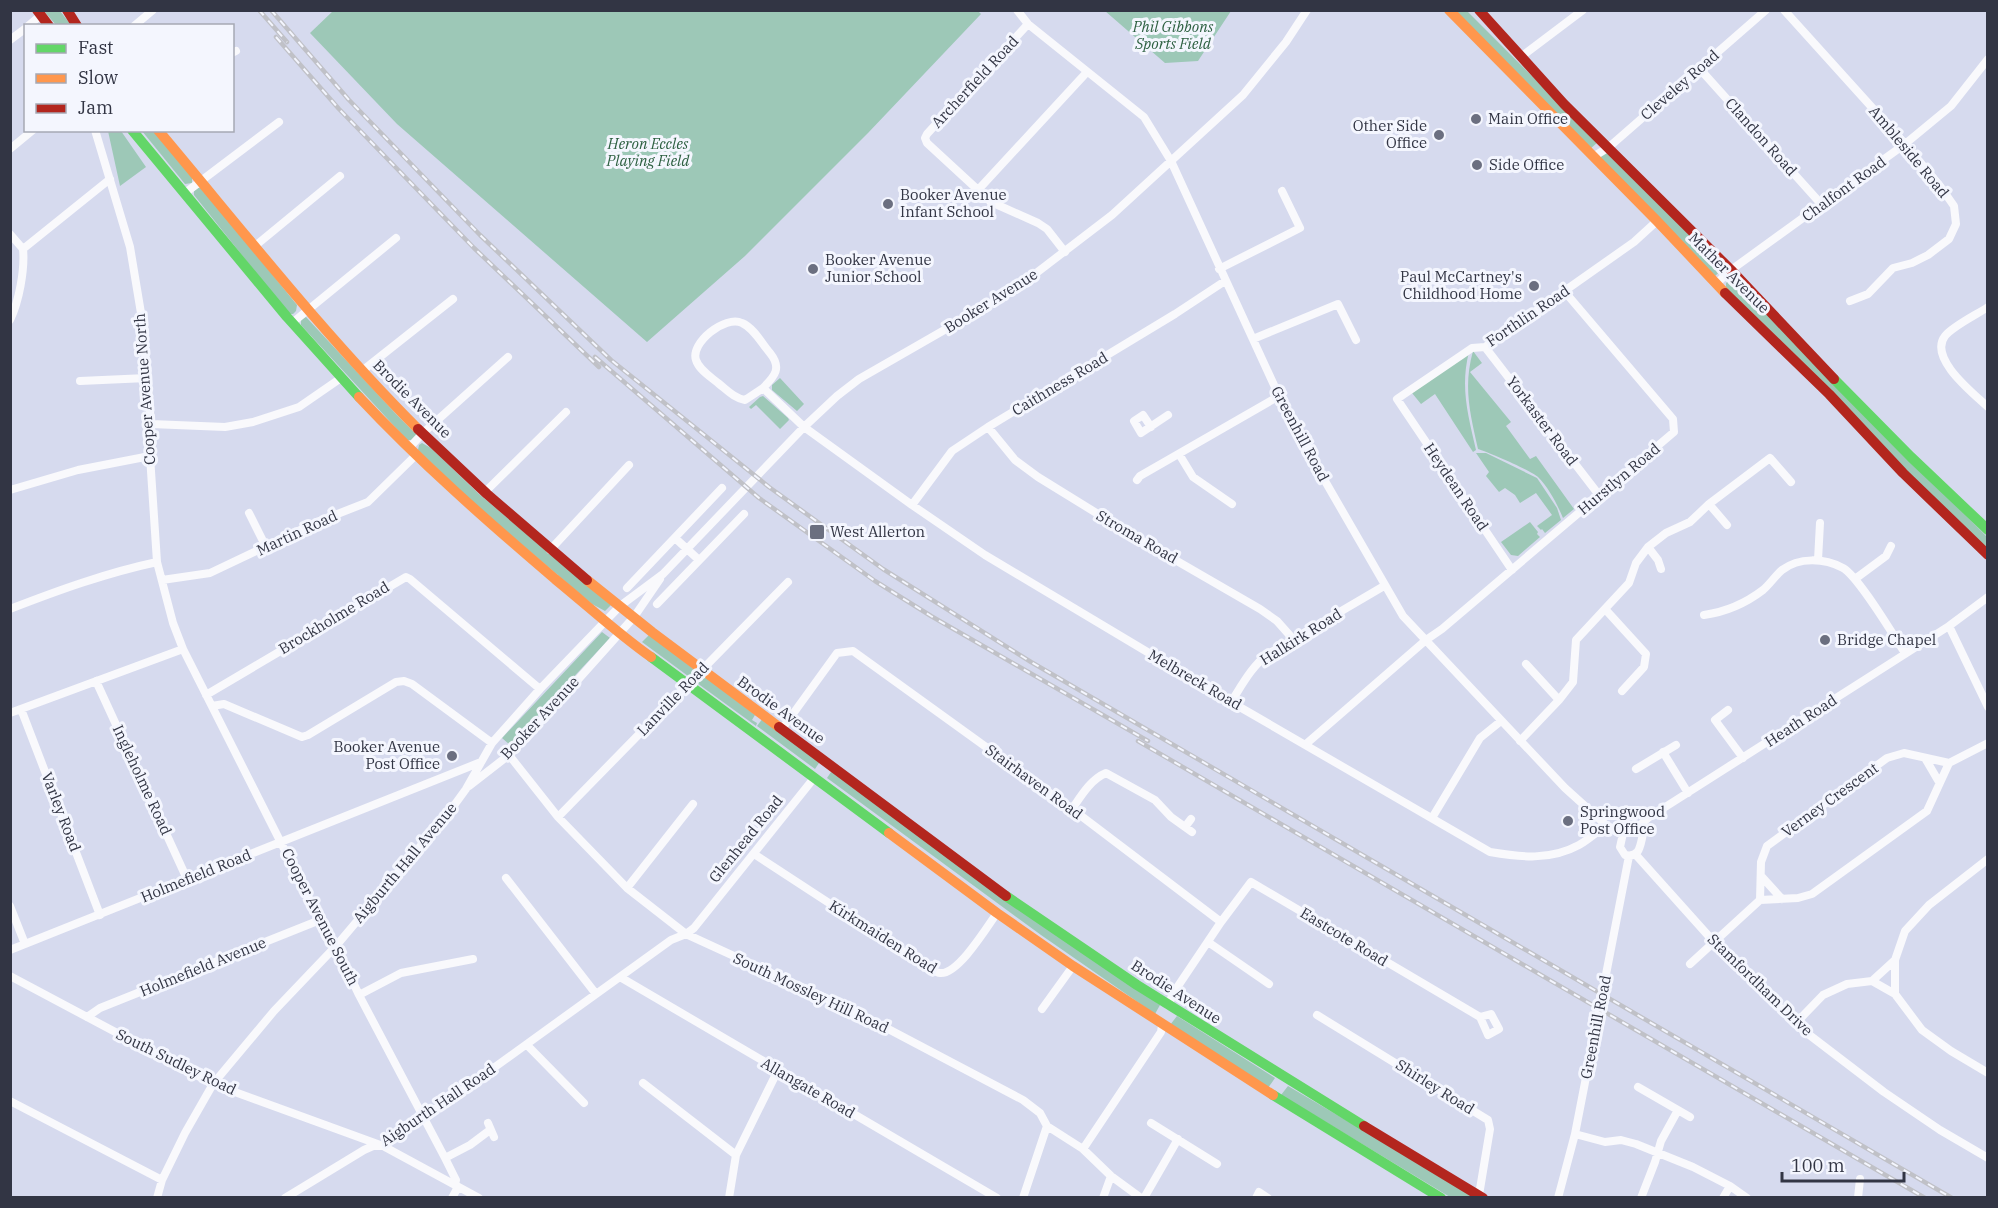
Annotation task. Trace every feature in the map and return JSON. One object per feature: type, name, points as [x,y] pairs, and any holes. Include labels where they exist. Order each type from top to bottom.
[{"type":"street","points":[[68,10],[76,24]]},
{"type":"street","points":[[136,24],[153,10]]},
{"type":"street","name":"Greenhill Road","points":[[1017,10],[1028,24],[1144,117],[1171,161],[1279,396],[1324,481],[1403,616],[1565,788],[1606,825],[1622,835]]},
{"type":"street","name":"Booker Avenue","points":[[466,789],[492,743],[540,689],[621,606],[663,574],[794,437],[832,401],[859,379],[1014,290],[1112,215],[1243,95],[1286,42],[1307,10]]},
{"type":"street","name":"Mather Avenue","points":[[1449,10],[1716,284],[1829,394],[1903,473],[1988,555]]},
{"type":"street","name":"Mather Avenue","points":[[1479,10],[1564,104],[1731,270],[1837,382],[1988,530]]},
{"type":"street","points":[[1522,56],[1583,10]]},
{"type":"street","name":"Cleveley Road","points":[[1593,157],[1609,147],[1766,10]]},
{"type":"street","name":"Ambleside Road","points":[[1784,10],[1905,144],[1954,206],[1956,224],[1949,239],[1928,255],[1912,263],[1893,268],[1868,294],[1850,301]]},
{"type":"street","name":"Archerfield Road","points":[[1028,24],[926,136],[927,142],[991,202],[1002,209],[1038,223],[1047,230],[1065,252]]},
{"type":"street","points":[[10,40],[24,29]]},
{"type":"street","name":"Chalfont Road","points":[[1716,284],[1731,270],[1905,144],[1951,106],[1988,59]]},
{"type":"street","name":"Clandon Road","points":[[1699,68],[1822,205]]},
{"type":"street","points":[[978,190],[1087,72]]},
{"type":"street","points":[[185,194],[279,122]]},
{"type":"street","points":[[10,149],[31,132]]},
{"type":"street","name":"Cooper Avenue North","points":[[96,132],[130,247],[144,325],[157,562],[173,623],[183,649]]},
{"type":"street","points":[[134,132],[341,378],[412,451],[508,540],[618,633],[997,913],[1073,966],[1272,1095],[1441,1197]]},
{"type":"street","name":"Brodie Avenue","points":[[161,132],[362,371],[423,433],[550,550],[701,670],[1085,952],[1283,1078],[1481,1196]]},
{"type":"street","points":[[255,246],[340,176]]},
{"type":"street","points":[[23,249],[110,179]]},
{"type":"street","points":[[1219,269],[1300,228],[1282,191]]},
{"type":"street","name":"Forthlin Road","points":[[1400,403],[1397,399],[1473,348],[1485,347],[1634,242],[1657,221]]},
{"type":"street","points":[[10,234],[23,249],[24,259],[15,310],[10,320]]},
{"type":"street","points":[[292,322],[396,238]]},
{"type":"street","name":"Caithness Road","points":[[912,505],[952,451],[1226,281]]},
{"type":"street","name":"Hurstlyn Road","points":[[1306,744],[1674,432],[1673,419],[1565,292]]},
{"type":"street","points":[[362,371],[453,299]]},
{"type":"street","points":[[1253,339],[1338,304],[1356,340]]},
{"type":"street","points":[[1988,306],[1946,335],[1940,344],[1946,365],[1988,407]]},
{"type":"street","points":[[733,321],[742,323],[750,329],[776,363],[777,372],[764,388],[745,400],[734,396],[698,365],[695,355],[697,346],[724,323],[733,321]]},
{"type":"street","name":"Yorkaster Road","points":[[1485,347],[1599,495]]},
{"type":"street","name":"Martin Road","points":[[162,580],[210,573],[317,522],[368,502],[412,451],[423,433],[508,357]]},
{"type":"street","points":[[80,381],[147,378]]},
{"type":"street","points":[[151,424],[225,427],[253,422],[299,407],[341,378]]},
{"type":"street","name":"Melbreck Road","points":[[764,388],[804,427],[912,505],[1005,567],[1231,702],[1490,852],[1522,857],[1548,856],[1579,846],[1606,825]]},
{"type":"street","points":[[1137,480],[1140,476],[1279,396]]},
{"type":"street","name":"Heydean Road","points":[[1400,403],[1512,570]]},
{"type":"street","points":[[485,492],[566,412]]},
{"type":"street","points":[[1151,427],[1168,415]]},
{"type":"street","name":"Stroma Road","points":[[988,427],[1015,460],[1038,477],[1132,535],[1260,609],[1277,621],[1293,639]]},
{"type":"street","points":[[1179,454],[1193,477],[1232,504]]},
{"type":"street","points":[[10,490],[78,470],[150,456]]},
{"type":"street","points":[[1520,741],[1573,682],[1576,640],[1629,583],[1636,563],[1648,547],[1666,533],[1690,522],[1709,504],[1770,458],[1791,482]]},
{"type":"street","points":[[550,550],[629,465]]},
{"type":"street","points":[[627,588],[722,489]]},
{"type":"street","points":[[1709,504],[1727,525]]},
{"type":"street","points":[[249,513],[266,547]]},
{"type":"street","points":[[657,604],[744,514]]},
{"type":"street","points":[[1818,560],[1820,524]]},
{"type":"street","points":[[675,538],[699,560]]},
{"type":"street","points":[[1855,579],[1886,556],[1891,546]]},
{"type":"street","points":[[1648,547],[1661,568]]},
{"type":"street","points":[[1704,615],[1719,613],[1738,606],[1762,590],[1783,570],[1799,561],[1818,560],[1843,569],[1855,579],[1905,653]]},
{"type":"street","points":[[10,609],[75,584],[157,562]]},
{"type":"street","name":"Booker Avenue","points":[[466,789],[508,755],[634,617],[663,574]]},
{"type":"street","name":"Brockholme Road","points":[[206,695],[406,577],[540,689]]},
{"type":"street","points":[[633,581],[642,590]]},
{"type":"street","name":"Lanville Road","points":[[558,817],[788,582]]},
{"type":"street","name":"Halkirk Road","points":[[1231,702],[1259,661],[1384,586]]},
{"type":"street","name":"Heath Road","points":[[1622,835],[1623,829],[1627,826],[1638,827],[1648,818],[1965,615],[1988,597]]},
{"type":"street","name":"Heath Road","points":[[1965,615],[1988,604]]},
{"type":"street","points":[[1605,609],[1646,654],[1644,667],[1622,691]]},
{"type":"street","points":[[1948,626],[1988,707]]},
{"type":"street","points":[[10,713],[183,649]]},
{"type":"street","name":"Cooper Avenue South","points":[[183,649],[320,920],[336,946],[359,995],[456,1179],[457,1186]]},
{"type":"street","name":"Stairhaven Road","points":[[782,729],[837,653],[853,651],[1072,809],[1221,922]]},
{"type":"street","points":[[1526,664],[1559,700]]},
{"type":"street","name":"Ingleholme Road","points":[[96,681],[187,879]]},
{"type":"street","points":[[212,706],[224,704],[302,737],[396,682],[404,681],[412,684],[492,743]]},
{"type":"street","name":"Varley Road","points":[[21,709],[100,915]]},
{"type":"street","points":[[1728,710],[1715,720],[1743,758]]},
{"type":"street","points":[[1432,818],[1480,738],[1501,721]]},
{"type":"street","points":[[1690,964],[1760,900],[1798,898],[1812,894],[1927,811],[1949,763],[1988,743]]},
{"type":"street","points":[[1636,769],[1676,745]]},
{"type":"street","points":[[1663,752],[1688,793]]},
{"type":"street","name":"Verney Crescent","points":[[1760,900],[1761,862],[1767,846],[1887,758],[1904,753],[1949,763]]},
{"type":"street","name":"South Mossley Hill Road","points":[[508,755],[558,817],[627,888],[686,934],[856,1012],[994,1085],[1040,1113],[1047,1126],[1083,1149],[1111,1176],[1142,1197]]},
{"type":"street","points":[[1926,758],[1939,782]]},
{"type":"street","name":"Glenhead Road","points":[[686,934],[694,928],[827,761]]},
{"type":"street","name":"Holmefield Road","points":[[10,950],[481,762]]},
{"type":"street","points":[[1072,809],[1093,781],[1106,773],[1155,800],[1171,817],[1188,830],[1191,819]]},
{"type":"street","name":"Aigburth Hall Avenue","points":[[157,1197],[162,1180],[185,1133],[213,1084],[274,1011],[336,946],[466,789]]},
{"type":"street","points":[[627,888],[693,804]]},
{"type":"street","name":"Greenhill Road","points":[[1558,1197],[1575,1134],[1633,855],[1643,834],[1638,827]]},
{"type":"street","points":[[1622,835],[1620,847],[1622,853],[1633,855]]},
{"type":"street","name":"Kirkmaiden Road","points":[[754,854],[927,967],[941,973],[952,970],[963,960],[997,913]]},
{"type":"street","name":"Stamfordham Drive","points":[[1633,855],[1795,1024],[1884,1092],[1940,1130],[1988,1158]]},
{"type":"street","points":[[1895,994],[1895,960],[1905,931],[1929,905],[1988,859]]},
{"type":"street","points":[[1762,877],[1782,899]]},
{"type":"street","points":[[506,878],[596,994]]},
{"type":"street","name":"Eastcote Road","points":[[1221,922],[1251,882],[1480,1017]]},
{"type":"street","points":[[10,906],[25,944]]},
{"type":"street","name":"Holmefield Avenue","points":[[87,1017],[100,1008],[320,920]]},
{"type":"street","points":[[1083,1149],[1161,1032],[1172,995],[1221,922]]},
{"type":"street","name":"Aigburth Hall Road","points":[[285,1197],[300,1194],[364,1150],[373,1146],[382,1146],[390,1136],[446,1103],[671,940],[686,934]]},
{"type":"street","points":[[1208,942],[1269,984]]},
{"type":"street","points":[[359,995],[401,973],[473,959]]},
{"type":"street","points":[[1795,1024],[1823,995],[1847,984],[1872,981],[1895,960]]},
{"type":"street","points":[[1042,1009],[1073,966]]},
{"type":"street","name":"South Sudley Road","points":[[10,976],[213,1084],[382,1146],[479,1197]]},
{"type":"street","name":"Allangate Road","points":[[620,977],[997,1197]]},
{"type":"street","points":[[1872,981],[1895,994],[1922,1030],[1988,1073]]},
{"type":"street","name":"Shirley Road","points":[[1317,1015],[1488,1120],[1490,1129],[1481,1196]]},
{"type":"street","points":[[527,1045],[584,1103]]},
{"type":"street","points":[[729,1197],[736,1155],[778,1070]]},
{"type":"street","points":[[1272,1095],[1283,1078]]},
{"type":"street","points":[[643,1083],[736,1155]]},
{"type":"street","points":[[1638,1087],[1690,1117]]},
{"type":"street","points":[[10,1101],[162,1180]]},
{"type":"street","points":[[1641,1197],[1658,1153],[1660,1141],[1678,1110]]},
{"type":"street","points":[[1151,1123],[1217,1164]]},
{"type":"street","points":[[1023,1197],[1047,1126]]},
{"type":"street","points":[[445,1158],[470,1145],[490,1130]]},
{"type":"street","points":[[1575,1134],[1605,1142],[1621,1140],[1658,1153],[1693,1167],[1747,1197]]},
{"type":"street","points":[[1142,1197],[1178,1139]]},
{"type":"street","points":[[1103,1197],[1111,1176]]},
{"type":"street","points":[[1858,1197],[1860,1179]]},
{"type":"street","points":[[452,1197],[457,1186]]},
{"type":"street","points":[[1723,1197],[1730,1186]]},
{"type":"street","points":[[1256,1197],[1259,1192],[1268,1197]]},
{"type":"green space","name":"Heron Eccles Playing Field","points":[[977,10],[981,14],[868,133],[745,256],[647,342],[397,124],[310,33],[333,11]]},
{"type":"green space","points":[[44,11],[60,11],[70,24],[55,24]]},
{"type":"green space","name":"Phil Gibbons Sports Field","points":[[1105,11],[1231,11],[1198,61],[1165,63]]},
{"type":"green space","points":[[1453,11],[1467,11],[1598,142],[1590,149]]},
{"type":"green space","points":[[108,132],[122,132],[146,167],[120,186]]},
{"type":"green space","points":[[143,132],[156,132],[192,177],[192,183],[185,184]]},
{"type":"green space","points":[[1607,151],[1723,269],[1715,276],[1598,157]]},
{"type":"green space","points":[[202,188],[297,305],[293,314],[289,314],[194,195],[194,191]]},
{"type":"green space","points":[[1732,278],[1987,537],[1987,552],[1726,288],[1726,283]]},
{"type":"green space","points":[[306,317],[416,434],[413,440],[407,440],[301,325],[301,319]]},
{"type":"green space","points":[[1473,351],[1482,363],[1470,372],[1511,422],[1506,426],[1530,459],[1536,456],[1574,509],[1563,518],[1546,486],[1538,477],[1519,466],[1478,449],[1470,412],[1468,388],[1468,376]]},
{"type":"green space","points":[[1469,352],[1465,389],[1476,450],[1473,452],[1435,394],[1421,404],[1412,393]]},
{"type":"green space","points":[[780,378],[804,404],[797,411],[772,390],[772,385]]},
{"type":"green space","points":[[763,396],[788,418],[789,420],[780,429],[756,405],[751,409],[749,407]]},
{"type":"green space","points":[[422,443],[431,448],[479,494],[611,605],[605,611],[592,604],[474,504],[418,450]]},
{"type":"green space","points":[[1476,453],[1486,453],[1537,478],[1557,508],[1561,520],[1545,533],[1541,530],[1537,526],[1552,515],[1536,493],[1520,503],[1515,495],[1505,488],[1499,492],[1486,476],[1489,472]]},
{"type":"green space","points":[[1530,522],[1540,537],[1518,556],[1511,555],[1501,542]]},
{"type":"green space","points":[[602,632],[610,638],[510,745],[502,738]]},
{"type":"green space","points":[[650,634],[696,671],[688,676],[642,642]]},
{"type":"green space","points":[[702,674],[755,715],[752,720],[757,723],[756,726],[697,683]]},
{"type":"green space","points":[[763,718],[821,760],[815,769],[757,726]]},
{"type":"green space","points":[[833,769],[1160,1005],[1155,1014],[1041,935],[827,778]]},
{"type":"green space","points":[[1177,1016],[1275,1078],[1268,1088],[1170,1025]]},
{"type":"green space","points":[[1288,1086],[1476,1197],[1450,1197],[1281,1095]]},
{"type":"railway","points":[[259,10],[287,42]]},
{"type":"railway","points":[[271,10],[349,100],[480,235],[611,360],[769,487],[883,569],[1031,662],[1952,1198]]},
{"type":"railway","points":[[276,37],[339,109],[474,248],[599,367]]},
{"type":"railway","points":[[595,357],[759,498],[875,581],[931,616],[1148,741]]},
{"type":"railway","points":[[1138,741],[1925,1198]]},
{"type":"traffic: fast","points":[[134,132],[287,317],[359,397]]},
{"type":"traffic: fast","points":[[1834,379],[1988,530]]},
{"type":"traffic: fast","points":[[651,657],[889,833]]},
{"type":"traffic: fast","points":[[1006,896],[1137,985],[1364,1126]]},
{"type":"traffic: fast","points":[[1273,1095],[1441,1198]]},
{"type":"traffic: slow","points":[[1449,10],[1725,293]]},
{"type":"traffic: slow","points":[[160,132],[317,320],[418,429]]},
{"type":"traffic: slow","points":[[359,397],[406,445],[479,513],[602,619],[651,657]]},
{"type":"traffic: slow","points":[[587,580],[779,727]]},
{"type":"traffic: slow","points":[[889,833],[1073,966],[1273,1095]]},
{"type":"traffic: jam","points":[[37,10],[48,24]]},
{"type":"traffic: jam","points":[[67,10],[76,24]]},
{"type":"traffic: jam","points":[[1479,10],[1564,104],[1731,270],[1834,379]]},
{"type":"traffic: jam","points":[[1725,293],[1829,394],[1903,473],[1988,555]]},
{"type":"traffic: jam","points":[[418,429],[487,494],[587,580]]},
{"type":"traffic: jam","points":[[779,727],[1006,896]]},
{"type":"traffic: jam","points":[[1364,1126],[1483,1198]]},
{"type":"place","name":"Main Office","points":[[1476,119]]},
{"type":"place","name":"Other Side Office","points":[[1439,135]]},
{"type":"place","name":"Side Office","points":[[1477,165]]},
{"type":"place","name":"Booker Avenue Infant School","points":[[888,204]]},
{"type":"place","name":"Booker Avenue Junior School","points":[[813,269]]},
{"type":"place","name":"Paul McCartney's Childhood Home","points":[[1534,286]]},
{"type":"place","name":"West Allerton","points":[[817,532]]},
{"type":"place","name":"Bridge Chapel","points":[[1825,640]]},
{"type":"place","name":"Booker Avenue Post Office","points":[[452,756]]},
{"type":"place","name":"Springwood Post Office","points":[[1568,821]]}]
